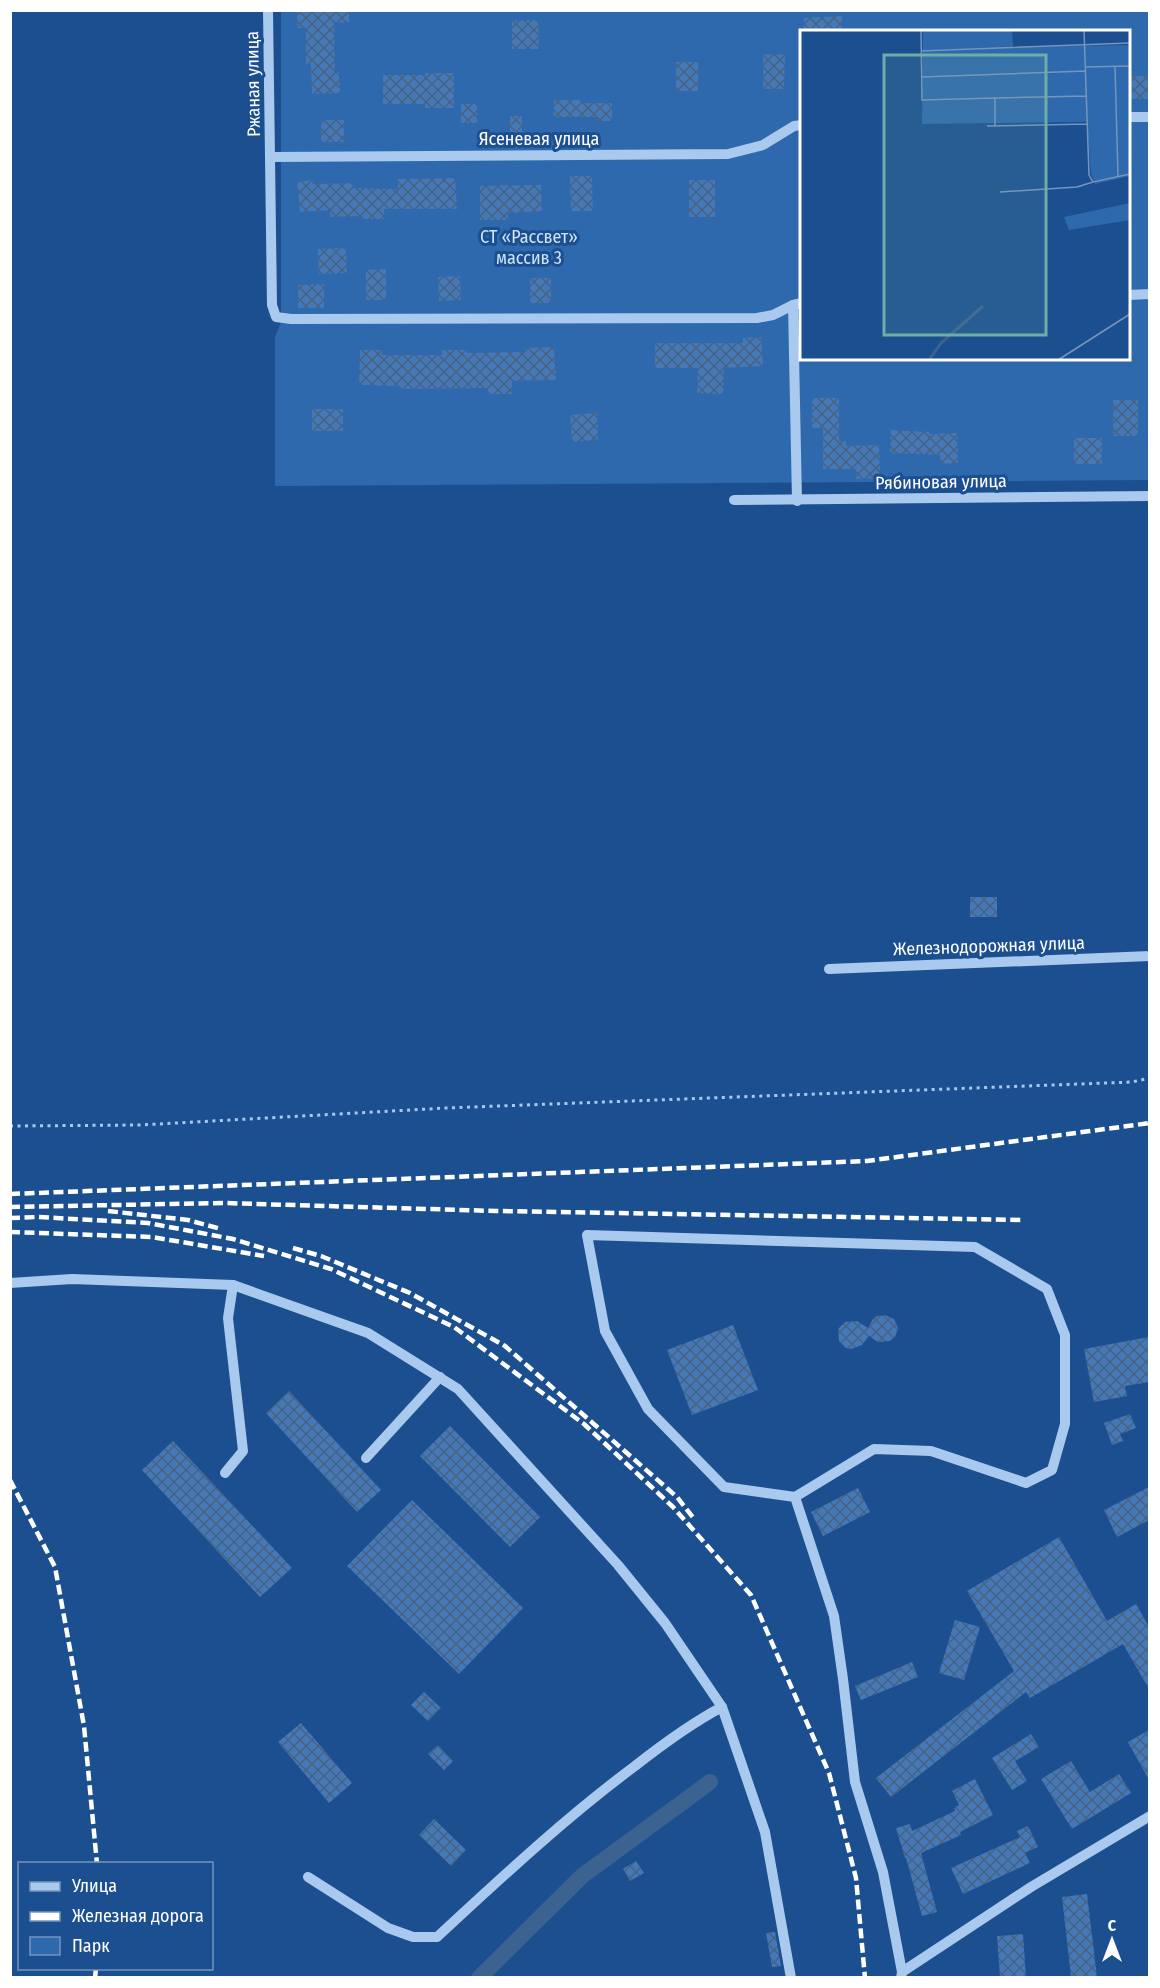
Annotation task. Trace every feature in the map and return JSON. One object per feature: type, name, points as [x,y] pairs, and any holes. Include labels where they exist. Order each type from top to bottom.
[{"type":"street","name":"Ржаная улица","points":[[268,10],[272,305],[276,317],[291,319],[757,318],[773,315],[797,304]]},
{"type":"street","points":[[1130,117],[1149,117]]},
{"type":"street","name":"Ясеневая улица","points":[[271,157],[728,154],[763,145],[794,126],[800,125]]},
{"type":"street","points":[[1130,295],[1149,294]]},
{"type":"street","points":[[797,304],[797,501]]},
{"type":"street","name":"Рябиновая улица","points":[[734,500],[1149,496]]},
{"type":"street","name":"Железнодорожная улица","points":[[829,969],[1149,956]]},
{"type":"street","points":[[587,1235],[975,1247],[1047,1289],[1065,1335],[1065,1424],[1052,1470],[1026,1483],[931,1451],[874,1449],[795,1497],[724,1487],[648,1409],[605,1331],[587,1235]]},
{"type":"street","points":[[10,1283],[72,1279],[233,1285],[368,1333],[458,1389],[618,1564],[666,1623],[722,1707],[765,1832],[791,1977]]},
{"type":"street","points":[[225,1473],[243,1451],[228,1318],[233,1285]]},
{"type":"street","points":[[366,1458],[440,1377]]},
{"type":"street","points":[[795,1497],[834,1616],[855,1782],[883,1872],[902,1975],[1031,1887],[1149,1816]]},
{"type":"street","points":[[308,1878],[388,1928],[413,1937],[437,1937],[542,1841],[610,1784],[691,1723],[722,1707]]},
{"type":"path","points":[[10,1126],[141,1125],[446,1108],[1132,1082],[1149,1078]]},
{"type":"green space","name":"СТ «Рассвет» массив 3","points":[[281,11],[1149,11],[1149,480],[275,486],[275,337],[281,322]]},
{"type":"building","points":[[297,10],[349,10],[349,22],[334,23],[335,72],[339,72],[340,93],[312,94],[311,64],[306,64],[306,28],[297,28]]},
{"type":"building","points":[[842,16],[842,30],[804,30],[804,18]]},
{"type":"building","points":[[538,20],[539,49],[512,49],[512,21]]},
{"type":"building","points":[[763,54],[785,55],[784,89],[763,89]]},
{"type":"building","points":[[676,62],[698,62],[698,91],[676,91]]},
{"type":"building","points":[[425,73],[454,73],[454,108],[425,108],[425,104],[383,104],[383,75],[425,75]]},
{"type":"building","points":[[1130,76],[1149,76],[1149,99],[1130,99]]},
{"type":"building","points":[[554,100],[612,103],[612,121],[598,121],[598,117],[554,117]]},
{"type":"building","points":[[461,104],[477,104],[477,123],[461,123]]},
{"type":"building","points":[[510,116],[522,116],[522,136],[510,136]]},
{"type":"building","points":[[321,120],[344,120],[344,142],[321,142]]},
{"type":"building","points":[[570,176],[592,176],[593,211],[571,211]]},
{"type":"building","points":[[455,178],[457,209],[384,209],[384,219],[363,219],[363,216],[330,217],[330,210],[300,212],[297,182],[312,180],[313,184],[353,183],[353,188],[398,189],[398,179]]},
{"type":"building","points":[[689,180],[715,180],[715,217],[689,217]]},
{"type":"building","points":[[541,185],[542,211],[508,213],[508,220],[480,220],[480,186]]},
{"type":"building","points":[[346,248],[347,273],[319,274],[318,249]]},
{"type":"building","points":[[386,269],[386,300],[366,300],[366,270]]},
{"type":"building","points":[[460,276],[461,300],[439,301],[438,277]]},
{"type":"building","points":[[530,278],[551,278],[551,303],[530,303]]},
{"type":"building","points":[[324,284],[324,308],[298,308],[298,285]]},
{"type":"building","points":[[761,337],[763,366],[724,368],[723,394],[697,393],[698,368],[655,368],[655,343],[743,343],[743,338]]},
{"type":"building","points":[[554,347],[556,380],[512,381],[512,394],[488,394],[488,388],[400,389],[400,386],[359,385],[360,350],[382,350],[382,355],[442,355],[442,350],[467,350],[467,353],[526,352],[525,348]]},
{"type":"building","points":[[812,398],[839,398],[839,441],[846,441],[846,446],[879,445],[880,478],[856,479],[856,469],[823,469],[823,428],[812,428]]},
{"type":"building","points":[[1113,400],[1138,400],[1138,436],[1113,436]]},
{"type":"building","points":[[312,409],[343,409],[343,431],[312,431]]},
{"type":"building","points":[[597,413],[598,440],[572,442],[570,415]]},
{"type":"building","points":[[891,430],[929,432],[929,434],[957,433],[958,463],[941,464],[940,455],[890,453]]},
{"type":"building","points":[[1074,438],[1102,438],[1102,464],[1074,464]]},
{"type":"building","points":[[970,897],[997,897],[997,917],[970,917]]},
{"type":"building","points":[[885,1315],[894,1319],[898,1328],[895,1337],[890,1341],[878,1342],[869,1336],[862,1345],[851,1349],[846,1348],[839,1341],[838,1329],[845,1322],[857,1321],[868,1328],[873,1319]]},
{"type":"building","points":[[733,1325],[758,1390],[692,1415],[667,1350]]},
{"type":"building","points":[[1149,1337],[1149,1382],[1125,1386],[1127,1396],[1094,1402],[1084,1349]]},
{"type":"building","points":[[289,1391],[381,1490],[357,1512],[266,1413]]},
{"type":"building","points":[[1130,1414],[1136,1428],[1120,1434],[1123,1441],[1112,1445],[1104,1423]]},
{"type":"building","points":[[450,1426],[540,1517],[510,1547],[420,1456]]},
{"type":"building","points":[[173,1441],[292,1568],[260,1597],[142,1470]]},
{"type":"building","points":[[1149,1487],[1149,1520],[1117,1537],[1104,1510]]},
{"type":"building","points":[[858,1488],[870,1512],[823,1536],[811,1512]]},
{"type":"building","points":[[412,1500],[523,1608],[459,1674],[347,1566]]},
{"type":"building","points":[[1059,1537],[1107,1621],[1136,1604],[1149,1627],[1149,1689],[1123,1644],[1030,1698],[1026,1692],[891,1797],[876,1778],[1014,1671],[967,1591]]},
{"type":"building","points":[[955,1620],[980,1627],[964,1680],[939,1673]]},
{"type":"building","points":[[912,1662],[918,1677],[861,1700],[855,1686]]},
{"type":"building","points":[[424,1692],[441,1708],[428,1721],[411,1705]]},
{"type":"building","points":[[301,1723],[352,1783],[329,1803],[278,1742]]},
{"type":"building","points":[[1149,1730],[1149,1780],[1128,1742]]},
{"type":"building","points":[[1031,1734],[1039,1747],[1015,1761],[1027,1781],[1012,1790],[992,1758]]},
{"type":"building","points":[[438,1745],[453,1761],[444,1770],[428,1754]]},
{"type":"building","points":[[1071,1761],[1090,1792],[1119,1774],[1131,1793],[1072,1829],[1041,1779]]},
{"type":"building","points":[[975,1779],[993,1815],[960,1832],[961,1835],[921,1853],[937,1912],[922,1916],[896,1828],[910,1824],[912,1831],[955,1811],[954,1808],[959,1805],[952,1791]]},
{"type":"building","points":[[434,1819],[466,1850],[451,1866],[419,1835]]},
{"type":"building","points":[[1028,1826],[1038,1847],[1025,1853],[1030,1863],[963,1894],[951,1868],[1020,1837],[1017,1831]]},
{"type":"building","points":[[636,1861],[644,1873],[630,1881],[623,1869]]},
{"type":"building","points":[[1087,1894],[1097,1977],[1071,1977],[1062,1897]]},
{"type":"building","points":[[775,1932],[781,1966],[772,1967],[766,1933]]},
{"type":"building","points":[[1023,1934],[1026,1977],[1000,1977],[997,1936]]},
{"type":"waterway","points":[[479,1978],[582,1876],[710,1782]]},
{"type":"railway","points":[[10,1194],[867,1161],[1150,1123]]},
{"type":"railway","points":[[10,1207],[224,1203],[496,1211],[1024,1220]]},
{"type":"railway","points":[[108,1211],[188,1220],[221,1229]]},
{"type":"railway","points":[[10,1218],[38,1217],[148,1223],[233,1239],[331,1269],[454,1327],[584,1424],[673,1507],[751,1595],[829,1773],[856,1878],[865,1978]]},
{"type":"railway","points":[[10,1232],[152,1237],[264,1256]]},
{"type":"railway","points":[[293,1248],[321,1256],[410,1293],[505,1346],[677,1497],[695,1520]]},
{"type":"railway","points":[[10,1480],[55,1567],[84,1726],[97,1862]]},
{"type":"railway","points":[[95,1978],[96,1970]]}]
